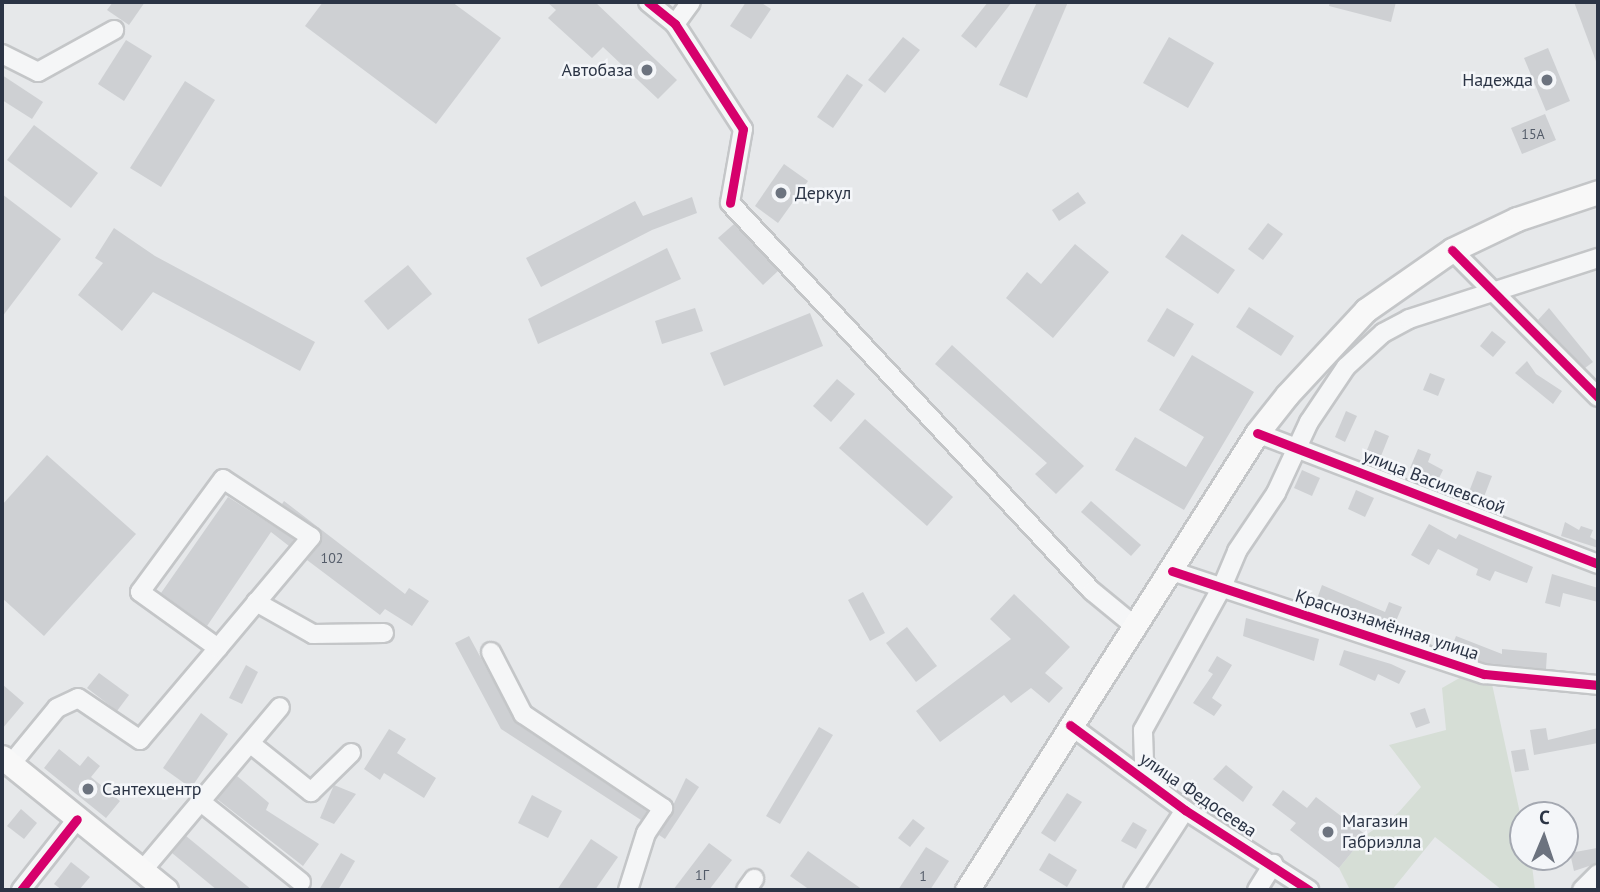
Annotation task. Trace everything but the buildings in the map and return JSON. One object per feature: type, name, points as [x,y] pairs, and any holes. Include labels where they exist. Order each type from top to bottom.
[{"type":"main road","points":[[967,890],[1070,725],[1137,628],[1257,433],[1366,310],[1452,250],[1517,219],[1598,192]]},
{"type":"main road","points":[[6,761],[166,890]]},
{"type":"street","points":[[648,2],[675,23],[743,128],[730,203],[1092,591],[1137,628]]},
{"type":"street","points":[[675,23],[691,2]]},
{"type":"street","points":[[2,54],[38,72],[114,30]]},
{"type":"street","points":[[1452,250],[1598,397]]},
{"type":"street","points":[[1157,789],[1144,761],[1143,730],[1222,587],[1237,551],[1276,493],[1298,446],[1346,367],[1383,334],[1409,319],[1598,258]]},
{"type":"street","name":"улица Василевской","points":[[1257,433],[1298,446],[1598,564]]},
{"type":"street","points":[[6,761],[57,708],[78,698],[141,740],[311,537],[223,479],[140,592],[218,648]]},
{"type":"street","name":"Краснознамённая улица","points":[[1172,571],[1484,674],[1598,685]]},
{"type":"street","points":[[256,602],[313,634],[384,632]]},
{"type":"street","points":[[491,652],[523,714],[663,808],[646,833],[628,890]]},
{"type":"street","points":[[142,871],[280,707]]},
{"type":"street","name":"улица Федосеева","points":[[1070,725],[1185,810],[1273,864],[1309,890]]},
{"type":"street","points":[[250,744],[311,792],[351,753]]},
{"type":"street","points":[[201,802],[300,882]]},
{"type":"street","points":[[1133,890],[1185,810]]},
{"type":"street","points":[[21,890],[77,819]]},
{"type":"street","points":[[1257,890],[1273,864]]},
{"type":"street","points":[[1582,890],[1598,873]]},
{"type":"shaded area","points":[[1484,674],[1492,684],[1517,801],[1509,801],[1509,871],[1533,871],[1535,890],[1502,890],[1435,837],[1392,890],[1350,890],[1339,868],[1366,835],[1398,813],[1421,787],[1389,745],[1446,730],[1442,688],[1463,676]]},
{"type":"cycle path","points":[[648,2],[675,24],[743,129],[730,203]]},
{"type":"cycle path","points":[[1452,250],[1598,397]]},
{"type":"cycle path","points":[[1257,433],[1598,564]]},
{"type":"cycle path","points":[[1172,571],[1484,674],[1598,685]]},
{"type":"cycle path","points":[[1070,725],[1185,810],[1309,890]]},
{"type":"cycle path","points":[[21,890],[77,819]]},
{"type":"place","name":"Автобаза","points":[[647,70]]},
{"type":"place","name":"Надежда","points":[[1547,80]]},
{"type":"place","name":"Деркул","points":[[781,193]]},
{"type":"place","name":"Сантехцентр","points":[[88,789]]},
{"type":"place","name":"Магазин Габриэлла","points":[[1328,832]]}]
